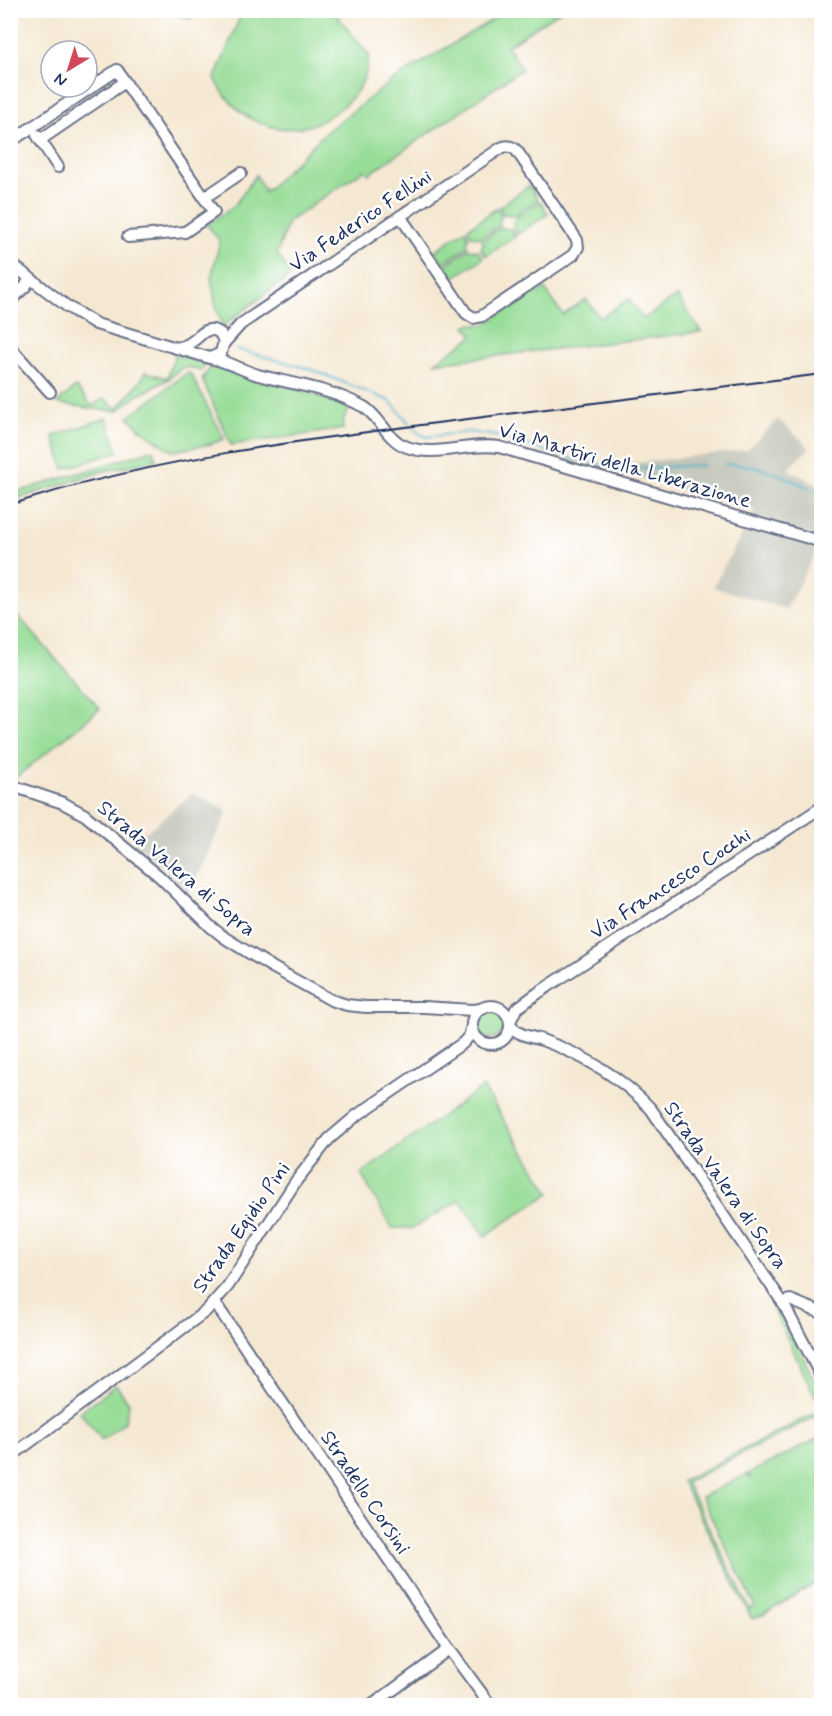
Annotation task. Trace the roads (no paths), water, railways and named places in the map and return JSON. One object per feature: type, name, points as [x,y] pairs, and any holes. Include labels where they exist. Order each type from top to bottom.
[{"type":"street","points":[[10,142],[117,70],[214,212],[185,232],[129,237]]},
{"type":"street","points":[[40,140],[125,82]]},
{"type":"street","points":[[32,128],[58,167]]},
{"type":"street","name":"Via Federico Fellini","points":[[214,330],[225,330],[242,324],[400,216],[501,148],[509,146],[517,151],[577,240],[578,247],[573,255],[482,316],[474,318],[466,313],[400,216]]},
{"type":"street","points":[[204,198],[241,173]]},
{"type":"street","points":[[10,263],[74,311],[96,324],[268,376]]},
{"type":"street","points":[[10,301],[25,287],[30,278]]},
{"type":"street","name":"Via Federico Fellini","points":[[225,344],[242,324]]},
{"type":"street","points":[[176,348],[188,345],[205,330],[214,330],[222,336],[227,354],[233,362],[268,376]]},
{"type":"street","points":[[197,337],[196,346],[207,358]]},
{"type":"street","points":[[207,358],[221,353],[225,344]]},
{"type":"street","points":[[10,347],[50,392]]},
{"type":"street","name":"Via Martiri della Liberazione","points":[[268,376],[340,397],[364,407],[376,417],[392,438],[401,444],[419,450],[481,445],[505,448],[822,542]]},
{"type":"street","name":"Strada Valera di Sopra","points":[[10,784],[63,803],[85,815],[159,876],[225,938],[325,997],[354,1006],[454,1010],[494,1007],[505,1013],[515,1030],[558,1047],[597,1066],[620,1081],[644,1102],[664,1127],[783,1303],[822,1378]]},
{"type":"street","name":"Via Francesco Cocchi","points":[[510,1023],[515,1010],[540,992],[822,807]]},
{"type":"street","name":"Via Francesco Cocchi","points":[[494,1007],[507,1006],[540,992]]},
{"type":"street","points":[[472,1026],[476,1015],[482,1009]]},
{"type":"street","points":[[454,1010],[466,1016],[477,1038],[487,1044],[527,1036]]},
{"type":"street","points":[[500,1042],[508,1033],[510,1023]]},
{"type":"street","name":"Strada Egidio Pini","points":[[10,1457],[188,1326],[214,1303],[233,1278],[300,1175],[329,1139],[356,1116],[466,1040],[472,1026]]},
{"type":"street","name":"Strada Egidio Pini","points":[[442,1058],[471,1044],[487,1044]]},
{"type":"street","points":[[783,1303],[792,1301],[822,1314]]},
{"type":"street","name":"Stradello Corsini","points":[[214,1303],[449,1649],[488,1702]]},
{"type":"street","points":[[371,1706],[449,1649]]},
{"type":"waterway","points":[[236,349],[310,369],[390,401],[410,424]]},
{"type":"waterway","points":[[414,429],[427,437],[469,432],[497,436],[585,463],[649,468],[703,465]]},
{"type":"waterway","points":[[725,464],[763,469],[822,494]]},
{"type":"railway","points":[[10,505],[113,476],[218,454],[376,431],[822,374]]}]
